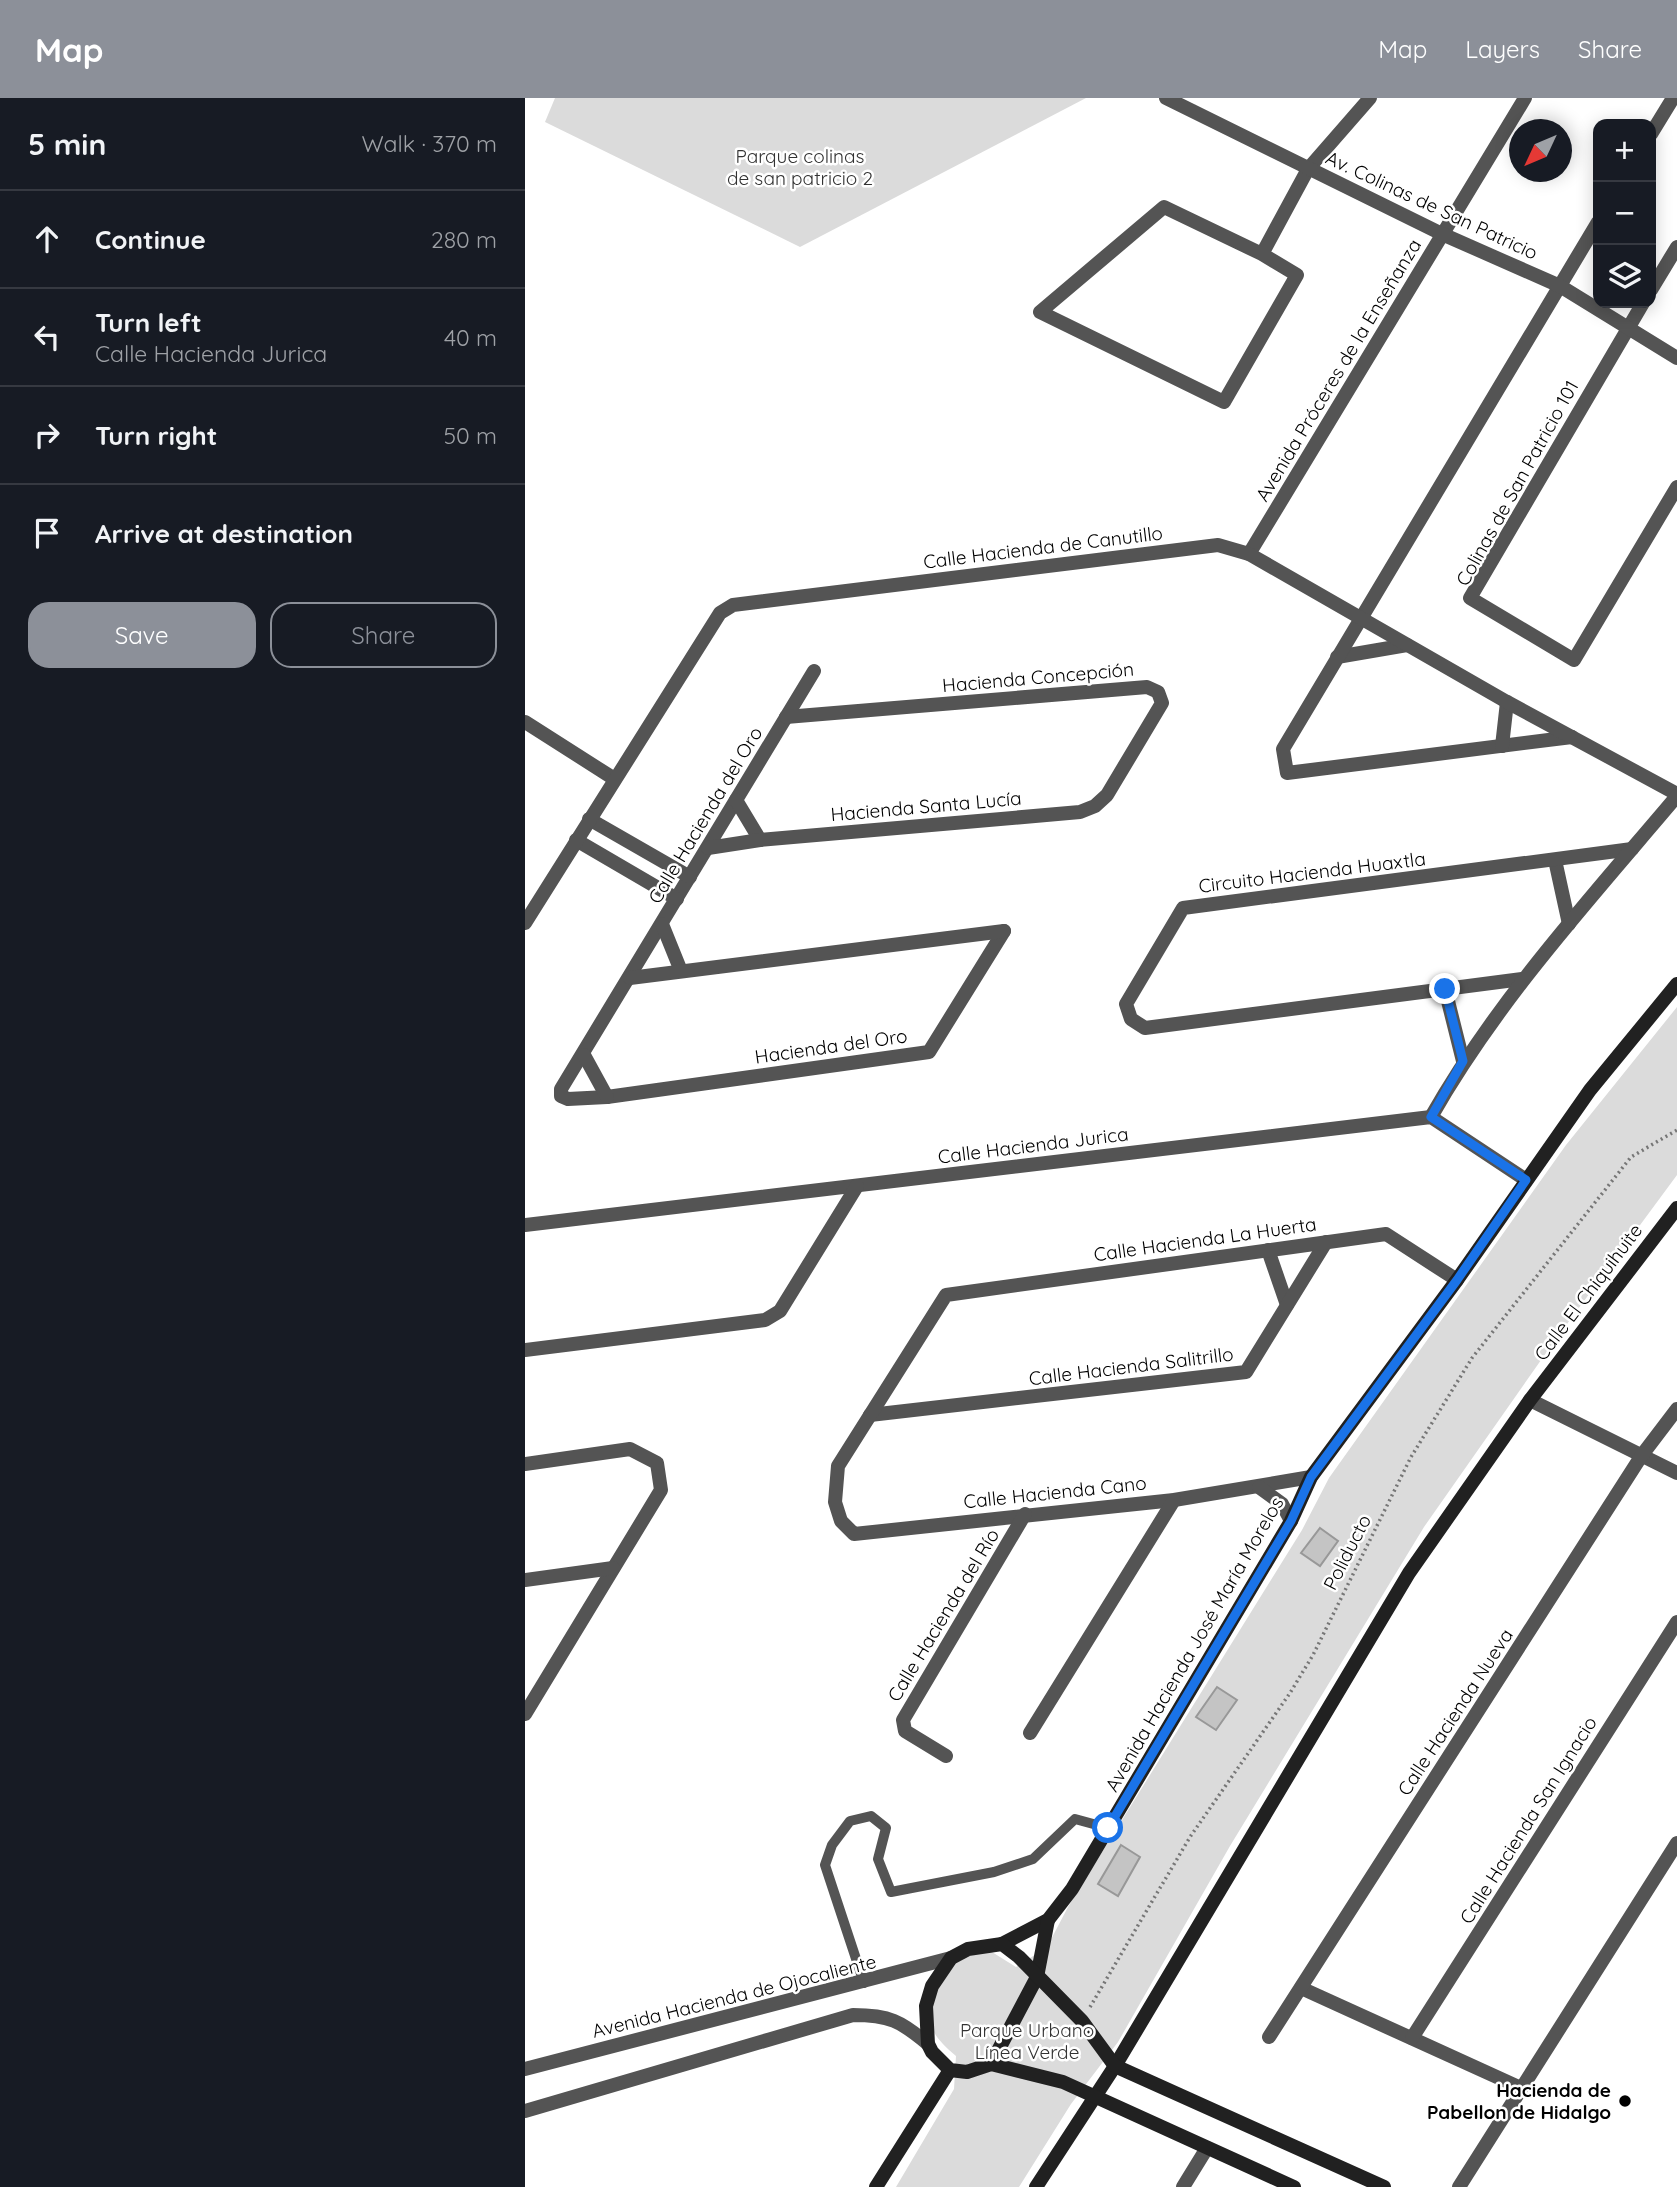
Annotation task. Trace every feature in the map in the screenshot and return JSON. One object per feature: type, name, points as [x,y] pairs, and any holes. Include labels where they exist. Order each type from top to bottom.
[{"type":"main road","name":"Avenida Hacienda José María Morelos","points":[[1002,1944],[1048,1920],[1072,1889],[1291,1521],[1311,1477],[1457,1280],[1590,1090],[1677,984]]},
{"type":"main road","name":"Calle El Chiquihuite","points":[[1530,1400],[1677,1208]]},
{"type":"main road","points":[[1036,2187],[1115,2066],[1409,1573],[1530,1400]]},
{"type":"main road","name":"Avenida Hacienda José María Morelos","points":[[991,2064],[1037,1977],[1048,1920]]},
{"type":"main road","points":[[1002,1944],[1019,1957],[1082,2021],[1115,2066],[1384,2187]]},
{"type":"main road","name":"Avenida Hacienda de Ojocaliente","points":[[951,1958],[968,1949],[1002,1944]]},
{"type":"main road","points":[[951,1958],[932,1986],[926,2006],[928,2044],[932,2052],[950,2070],[967,2072],[991,2064],[1063,2082],[1294,2187]]},
{"type":"main road","points":[[876,2187],[950,2070]]},
{"type":"street","name":"Av. Colinas de San Patricio","points":[[1166,98],[1442,234],[1560,286],[1677,358]]},
{"type":"street","points":[[1262,254],[1308,169],[1370,98]]},
{"type":"street","name":"Avenida Próceres de la Enseñanza","points":[[1249,554],[1525,98]]},
{"type":"street","points":[[1656,125],[1672,98]]},
{"type":"street","points":[[1164,207],[1262,254],[1297,275],[1224,402],[1040,312],[1164,207]]},
{"type":"street","points":[[1572,737],[1287,773],[1283,749],[1593,230]]},
{"type":"street","points":[[1656,282],[1677,247]]},
{"type":"street","points":[[1628,327],[1640,308]]},
{"type":"street","name":"Colinas de San Patricio 101","points":[[1628,327],[1470,598],[1574,660],[1677,487]]},
{"type":"street","name":"Calle Hacienda de Canutillo","points":[[525,923],[720,613],[733,605],[1218,544],[1249,554],[1507,702],[1677,795]]},
{"type":"street","points":[[1337,657],[1407,645]]},
{"type":"street","name":"Calle Hacienda del Oro","points":[[630,978],[814,671]]},
{"type":"street","name":"Hacienda Concepción","points":[[786,717],[1147,687],[1158,692],[1161,703],[1107,794],[1095,806]]},
{"type":"street","points":[[1502,746],[1507,702]]},
{"type":"street","points":[[525,722],[614,778]]},
{"type":"street","points":[[1526,1180],[1431,1117],[1463,1061],[1522,979],[1677,795]]},
{"type":"street","points":[[736,800],[759,840]]},
{"type":"street","name":"Hacienda Santa Lucía","points":[[708,848],[759,840],[1080,812],[1095,806]]},
{"type":"street","points":[[589,819],[690,877]]},
{"type":"street","points":[[576,840],[677,899]]},
{"type":"street","name":"Circuito Hacienda Huaxtla","points":[[1522,979],[1145,1028],[1131,1019],[1126,1004],[1183,908],[1632,849]]},
{"type":"street","points":[[1555,860],[1569,924]]},
{"type":"street","points":[[662,924],[681,971]]},
{"type":"street","name":"Hacienda del Oro","points":[[1004,931],[929,1052],[607,1097],[568,1099],[561,1096],[561,1090],[630,978],[681,971],[1004,931]]},
{"type":"street","points":[[1445,989],[1463,1061]]},
{"type":"street","points":[[584,1055],[607,1097]]},
{"type":"street","name":"Calle Hacienda Jurica","points":[[525,1225],[1431,1117]]},
{"type":"street","points":[[525,1350],[765,1320],[780,1311],[857,1186]]},
{"type":"street","name":"Calle Hacienda La Huerta","points":[[870,1415],[946,1294],[1385,1234],[1457,1280]]},
{"type":"street","name":"Calle Hacienda Salitrillo","points":[[870,1415],[1246,1372],[1326,1242]]},
{"type":"street","points":[[1268,1250],[1287,1305]]},
{"type":"street","points":[[1530,1400],[1677,1473]]},
{"type":"street","name":"Calle Hacienda Nueva","points":[[1269,2037],[1642,1455],[1677,1409]]},
{"type":"street","name":"Calle Hacienda Cano","points":[[870,1415],[838,1466],[835,1485],[835,1503],[841,1521],[854,1534],[1174,1500],[1311,1477]]},
{"type":"street","points":[[525,1464],[630,1450],[657,1463],[661,1490],[525,1714]]},
{"type":"street","points":[[1259,1487],[1282,1504],[1291,1521]]},
{"type":"street","points":[[1030,1733],[1174,1500]]},
{"type":"street","name":"Calle Hacienda del Río","points":[[946,1756],[905,1731],[904,1720],[1025,1514]]},
{"type":"street","points":[[525,1580],[613,1568]]},
{"type":"street","name":"Calle Hacienda San Ignacio","points":[[1412,2038],[1677,1622]]},
{"type":"street","points":[[1459,2187],[1677,1843]]},
{"type":"street","name":"Avenida Hacienda de Ojocaliente","points":[[525,2069],[864,1983],[951,1958]]},
{"type":"street","points":[[1301,1988],[1521,2088]]},
{"type":"street","points":[[525,2111],[853,2015],[884,2015],[908,2027],[928,2044]]},
{"type":"street","points":[[1183,2187],[1207,2148]]},
{"type":"lane","points":[[864,1983],[825,1865],[832,1845],[850,1821],[871,1816],[886,1828],[878,1859],[891,1892],[994,1871],[1033,1859],[1075,1819],[1108,1828]]},
{"type":"path","name":"Poliducto","points":[[1082,2021],[1190,1838],[1290,1693],[1313,1655],[1411,1457],[1472,1358],[1631,1157],[1677,1130]]},
{"type":"green space","name":"Parque colinas de san patricio 2","points":[[555,98],[1086,98],[800,247],[545,122]]},
{"type":"green space","name":"Parque Urbano Línea Verde","points":[[1677,1007],[1677,1175],[1553,1343],[1424,1527],[1230,1846],[1118,2042],[1071,2104],[1019,2187],[896,2187],[954,2089],[956,2056],[931,2027],[926,1989],[961,1951],[992,1952],[1016,1967],[1047,1947],[1068,1907],[1302,1530],[1329,1478],[1566,1145]]},
{"type":"building","points":[[1320,1528],[1338,1541],[1320,1566],[1301,1553]]},
{"type":"building","points":[[1217,1687],[1237,1700],[1216,1730],[1196,1717]]},
{"type":"building","points":[[1121,1845],[1140,1857],[1118,1896],[1098,1884]]},
{"type":"place","name":"Hacienda de Pabellon de Hidalgo","points":[[1625,2101]]},
{"type":"route","points":[[1108,1828],[1291,1521],[1311,1477],[1457,1280],[1526,1180],[1431,1117],[1463,1061],[1445,989]]}]
